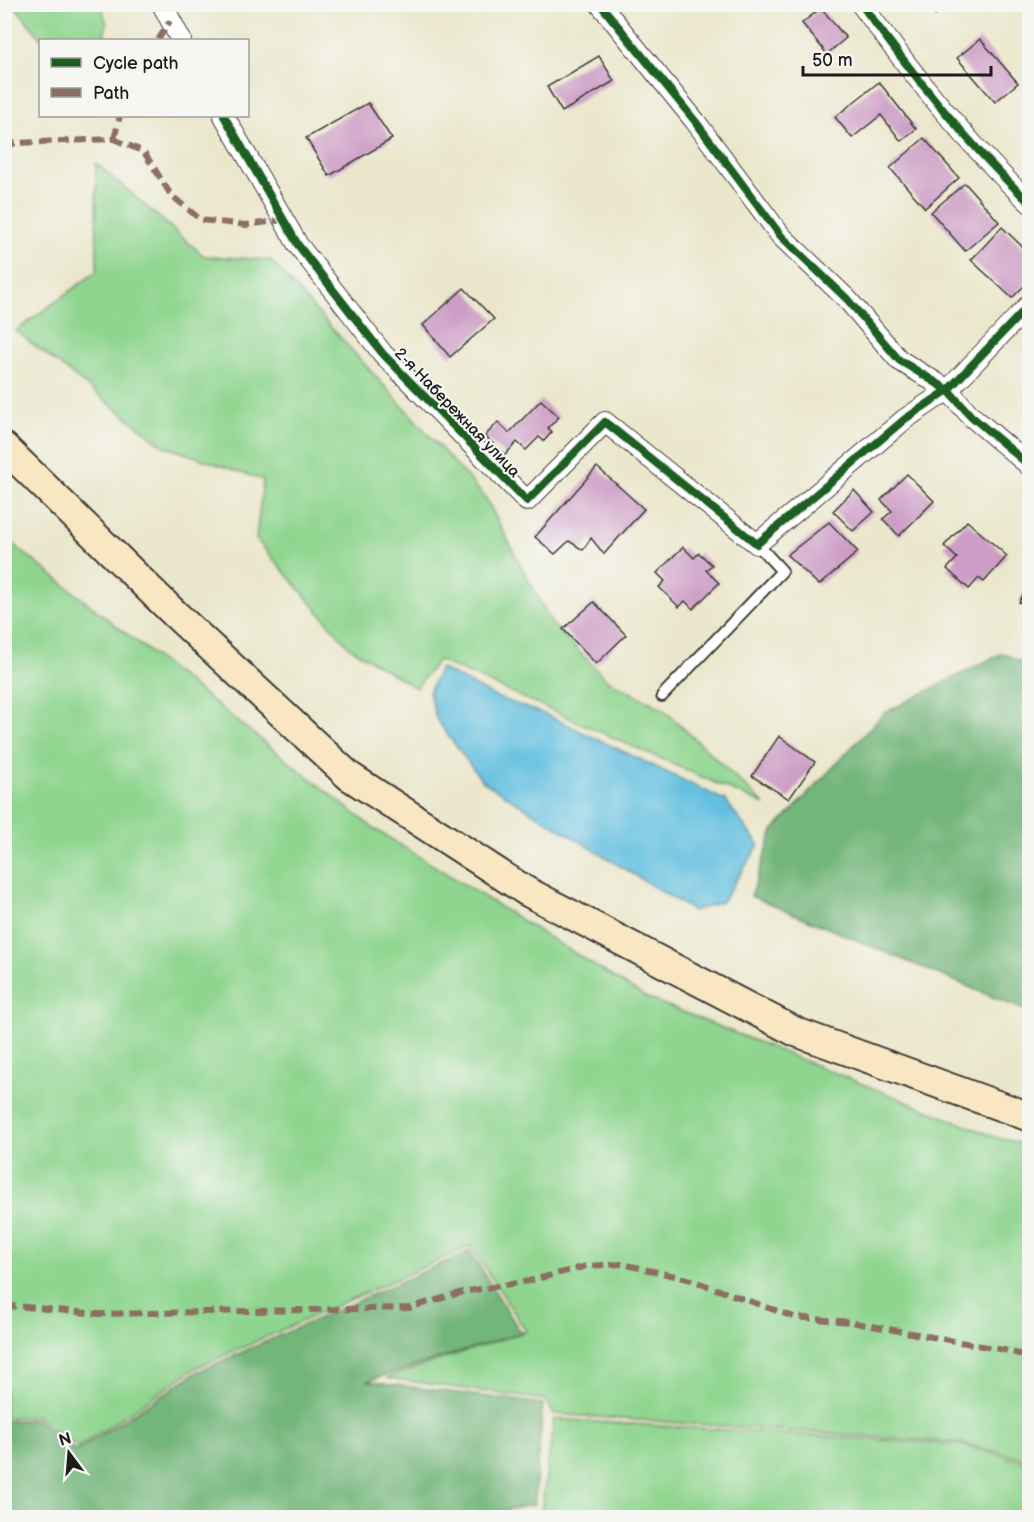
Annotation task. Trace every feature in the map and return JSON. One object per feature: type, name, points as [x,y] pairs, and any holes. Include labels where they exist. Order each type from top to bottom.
[{"type":"main road","points":[[4,447],[174,614],[349,776],[526,891],[796,1032],[1029,1117]]},
{"type":"street","points":[[162,4],[180,39]]},
{"type":"street","points":[[600,4],[695,121],[781,236],[847,299],[899,360],[948,390],[971,416],[1029,466]]},
{"type":"street","points":[[861,4],[907,66],[967,138],[1029,203]]},
{"type":"street","name":"2-я Набережная улица","points":[[225,117],[298,245],[383,354],[527,501],[604,422],[757,544]]},
{"type":"street","points":[[757,544],[905,419],[948,390],[1029,304]]},
{"type":"lane","points":[[662,696],[782,571],[757,544]]},
{"type":"green space","points":[[14,5],[101,5],[107,24],[103,39],[41,39]]},
{"type":"green space","points":[[96,163],[204,256],[270,260],[485,497],[552,624],[607,680],[663,709],[765,805],[438,660],[416,688],[350,648],[256,539],[263,480],[164,446],[16,331],[97,271]]},
{"type":"green space","points":[[5,533],[14,545],[373,828],[645,997],[995,1137],[1029,1145],[1029,1460],[962,1443],[554,1414],[545,1400],[386,1378],[526,1331],[471,1246],[196,1368],[78,1447],[36,1416],[5,1418]]},
{"type":"green space","points":[[1002,653],[1029,666],[1029,1012],[751,896],[773,831],[884,713]]},
{"type":"green space","points":[[470,1251],[521,1333],[367,1381],[543,1404],[534,1505],[463,1518],[5,1517],[5,1421],[36,1419],[76,1451],[197,1372]]},
{"type":"green space","points":[[554,1419],[962,1445],[1029,1463],[1029,1517],[515,1517],[541,1512]]},
{"type":"water","points":[[440,668],[496,697],[547,715],[725,800],[759,845],[722,902],[693,911],[482,781],[436,719],[429,692]]},
{"type":"building","points":[[927,4],[949,4],[935,15]]},
{"type":"building","points":[[821,8],[846,38],[827,54],[802,23]]},
{"type":"building","points":[[980,39],[1018,83],[995,102],[957,58]]},
{"type":"building","points":[[599,56],[614,81],[562,112],[547,87]]},
{"type":"building","points":[[879,82],[916,129],[901,141],[881,115],[852,138],[835,117]]},
{"type":"building","points":[[368,103],[392,139],[329,176],[306,138]]},
{"type":"building","points":[[924,138],[959,178],[925,208],[890,168]]},
{"type":"building","points":[[965,183],[999,222],[965,251],[931,212]]},
{"type":"building","points":[[1002,227],[1030,254],[1030,280],[1012,298],[971,260]]},
{"type":"building","points":[[464,288],[494,319],[450,357],[423,325]]},
{"type":"building","points":[[541,400],[559,417],[548,428],[552,432],[544,441],[539,437],[526,450],[517,442],[505,455],[485,436],[498,422],[509,433]]},
{"type":"building","points":[[597,467],[644,509],[604,554],[591,538],[583,550],[569,541],[555,554],[535,537]]},
{"type":"building","points":[[907,474],[934,501],[899,536],[883,519],[892,511],[881,500]]},
{"type":"building","points":[[854,490],[874,512],[853,531],[833,511]]},
{"type":"building","points":[[967,521],[1007,556],[984,582],[979,578],[969,589],[947,569],[957,558],[944,546]]},
{"type":"building","points":[[829,522],[858,552],[819,585],[787,555]]},
{"type":"building","points":[[683,547],[694,558],[699,553],[712,565],[706,570],[719,583],[693,609],[685,601],[679,607],[659,587],[665,581],[657,573]]},
{"type":"building","points":[[1030,583],[1030,609],[1019,602]]},
{"type":"building","points":[[594,602],[626,635],[596,664],[563,629]]},
{"type":"building","points":[[779,736],[815,762],[789,799],[752,776]]},
{"type":"marked path","points":[[159,39],[170,21]]},
{"type":"marked path","points":[[114,139],[120,117]]},
{"type":"marked path","points":[[4,145],[114,139],[144,152],[171,195],[201,220],[246,225],[284,220]]},
{"type":"marked path","points":[[4,1308],[16,1306],[99,1314],[409,1308],[463,1292],[529,1281],[587,1266],[622,1264],[688,1279],[794,1317],[850,1322],[1004,1350],[1030,1357]]},
{"type":"cycle path","points":[[600,4],[695,121],[781,236],[847,299],[899,360],[948,390],[971,416],[1030,466]]},
{"type":"cycle path","points":[[861,4],[920,82],[962,132],[1030,203]]},
{"type":"cycle path","points":[[225,117],[298,245],[383,354],[527,501],[605,422],[757,544],[905,419],[948,390],[1030,304]]}]
